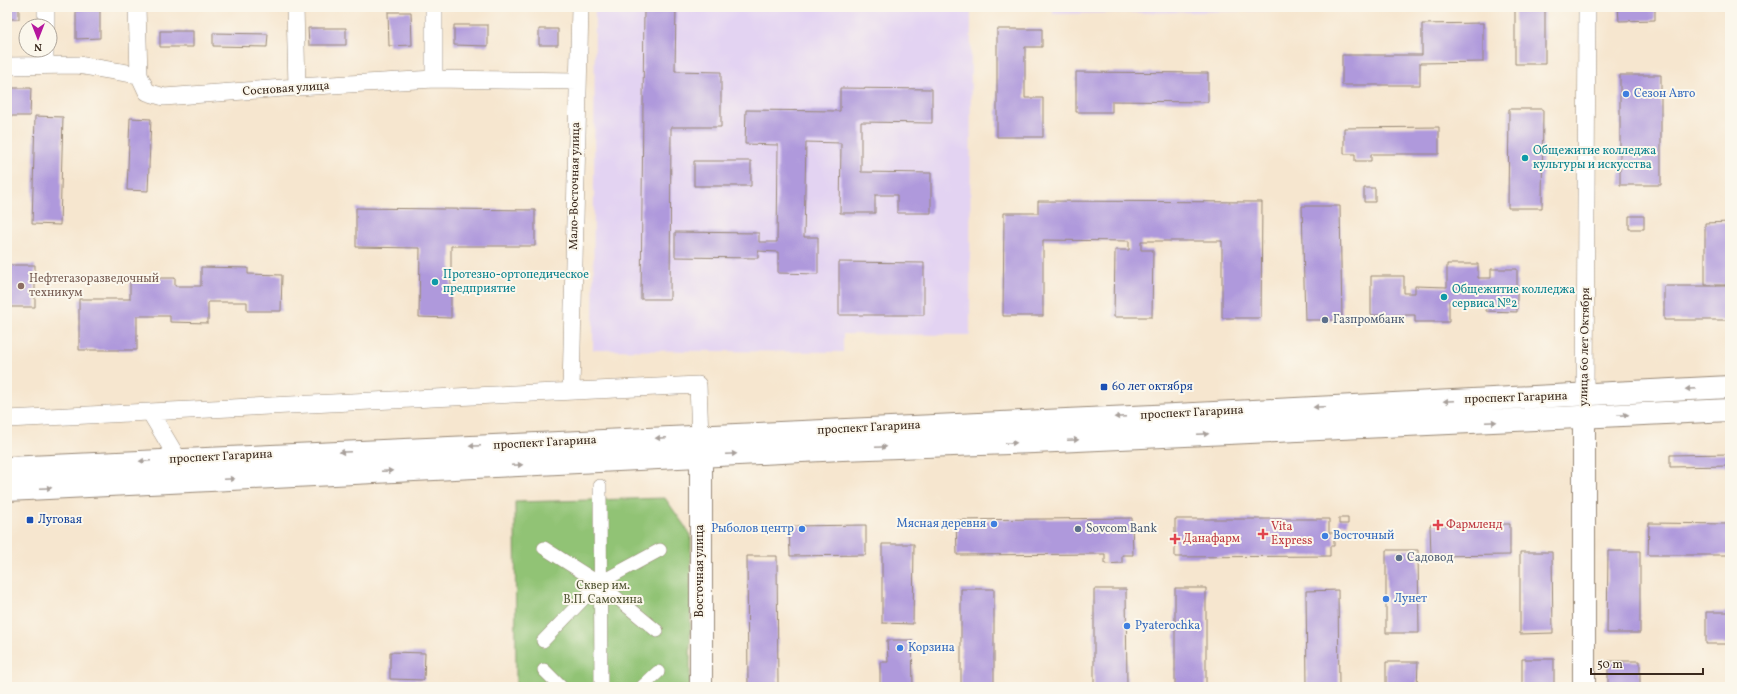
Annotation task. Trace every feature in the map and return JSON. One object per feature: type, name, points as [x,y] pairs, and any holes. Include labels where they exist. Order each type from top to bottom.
[{"type":"main road","name":"проспект Гагарина","points":[[7,490],[700,446],[1730,387]]},
{"type":"main road","name":"улица 60 лет Октября","points":[[1584,687],[1585,395]]},
{"type":"main road","name":"проспект Гагарина","points":[[7,468],[178,459],[700,446],[1584,418],[1730,410]]},
{"type":"main road","name":"Восточная улица","points":[[700,446],[701,687]]},
{"type":"street","points":[[46,7],[46,18]]},
{"type":"street","points":[[7,66],[45,58],[139,75],[137,7]]},
{"type":"street","points":[[295,7],[297,87]]},
{"type":"street","points":[[434,7],[434,80]]},
{"type":"street","name":"Мало-Восточная улица","points":[[571,390],[580,7]]},
{"type":"street","name":"улица 60 лет Октября","points":[[1585,395],[1586,7]]},
{"type":"street","name":"Сосновая улица","points":[[139,75],[147,92],[164,97],[297,87],[434,80],[578,82]]},
{"type":"street","points":[[7,419],[571,390],[698,385],[700,446]]},
{"type":"street","points":[[150,412],[178,459]]},
{"type":"street","points":[[600,486],[599,583],[601,687]]},
{"type":"street","points":[[544,548],[599,583],[657,631]]},
{"type":"street","points":[[544,641],[599,583],[660,550]]},
{"type":"street","points":[[544,670],[561,687]]},
{"type":"street","points":[[642,687],[658,672]]},
{"type":"shaded area","points":[[595,7],[971,7],[970,335],[843,334],[843,352],[593,350]]},
{"type":"shaded area","points":[[1053,7],[1396,7],[1396,9],[1053,14]]},
{"type":"green space","name":"Сквер им. В.П. Самохина","points":[[665,498],[691,535],[690,687],[516,687],[515,502]]},
{"type":"building","points":[[7,7],[19,7],[18,19],[7,19]]},
{"type":"building","points":[[76,7],[100,7],[100,38],[76,39]]},
{"type":"building","points":[[644,7],[676,7],[675,71],[721,72],[721,127],[671,127],[670,299],[641,299]]},
{"type":"building","points":[[988,7],[1011,7],[1011,10],[988,9]]},
{"type":"building","points":[[1515,7],[1545,7],[1545,64],[1515,64]]},
{"type":"building","points":[[1618,7],[1655,7],[1655,20],[1619,21]]},
{"type":"building","points":[[388,12],[411,12],[412,45],[389,46]]},
{"type":"building","points":[[1483,23],[1483,62],[1420,63],[1420,85],[1342,85],[1342,55],[1422,55],[1422,24]]},
{"type":"building","points":[[454,25],[488,25],[488,46],[454,45]]},
{"type":"building","points":[[308,28],[346,28],[346,45],[309,45]]},
{"type":"building","points":[[539,29],[558,29],[558,45],[539,45]]},
{"type":"building","points":[[997,29],[1042,29],[1042,47],[1025,47],[1025,98],[1043,98],[1043,137],[997,137]]},
{"type":"building","points":[[160,31],[193,31],[193,47],[160,47]]},
{"type":"building","points":[[213,33],[268,34],[267,47],[213,46]]},
{"type":"building","points":[[1076,72],[1208,73],[1208,102],[1112,101],[1112,112],[1076,112]]},
{"type":"building","points":[[1620,75],[1661,75],[1661,185],[1620,185]]},
{"type":"building","points":[[7,88],[31,88],[30,116],[7,116]]},
{"type":"building","points":[[840,88],[932,89],[932,123],[861,122],[861,172],[931,173],[931,213],[897,213],[897,195],[875,195],[875,213],[840,213],[841,143],[806,142],[804,237],[818,237],[818,274],[778,273],[778,252],[758,251],[758,258],[675,257],[675,232],[759,233],[759,242],[777,242],[778,145],[745,144],[746,110],[840,111]]},
{"type":"building","name":"Общежитие колледжа культуры и искусства","points":[[1509,109],[1543,109],[1542,208],[1508,208]]},
{"type":"building","points":[[35,116],[63,117],[60,225],[32,224]]},
{"type":"building","points":[[130,118],[151,119],[148,191],[127,190]]},
{"type":"building","points":[[1439,127],[1439,154],[1371,154],[1371,161],[1355,161],[1355,154],[1344,154],[1344,128]]},
{"type":"building","points":[[694,161],[751,161],[751,186],[694,186]]},
{"type":"building","points":[[1364,188],[1375,188],[1375,202],[1364,202]]},
{"type":"building","points":[[1038,201],[1262,202],[1261,318],[1222,318],[1222,241],[1141,241],[1141,250],[1153,250],[1152,317],[1114,317],[1115,250],[1129,250],[1129,241],[1043,240],[1043,316],[1003,316],[1004,213],[1038,213]]},
{"type":"building","points":[[1302,206],[1340,206],[1342,320],[1305,320]]},
{"type":"building","name":"Протезно-ортопедическое предприятие","points":[[356,208],[535,210],[535,246],[451,246],[451,318],[419,317],[420,248],[356,247]]},
{"type":"building","points":[[1629,216],[1644,216],[1644,229],[1629,229]]},
{"type":"building","points":[[1730,222],[1730,285],[1705,285],[1705,223]]},
{"type":"building","points":[[839,262],[924,263],[924,315],[839,315]]},
{"type":"building","name":"Общежитие колледжа сервиса №2","points":[[1447,264],[1478,264],[1478,278],[1491,278],[1491,269],[1517,269],[1517,312],[1486,311],[1486,301],[1449,301],[1449,322],[1415,322],[1415,315],[1371,315],[1371,276],[1404,276],[1404,293],[1415,293],[1415,286],[1447,287]]},
{"type":"building","name":"Нефтегазоразведочный техникум","points":[[7,265],[35,265],[35,307],[7,307]]},
{"type":"building","points":[[201,267],[248,268],[248,274],[282,275],[281,311],[247,311],[247,302],[208,302],[208,323],[170,322],[170,316],[137,316],[137,350],[79,350],[79,299],[130,299],[130,278],[175,278],[175,286],[201,286]]},
{"type":"building","points":[[1664,286],[1730,286],[1730,320],[1664,320]]},
{"type":"building","points":[[1730,454],[1730,466],[1670,467],[1670,455]]},
{"type":"building","points":[[1132,518],[1133,555],[1122,555],[1122,563],[1105,564],[1105,554],[957,555],[956,520]]},
{"type":"building","points":[[1339,518],[1348,518],[1348,524],[1339,524]]},
{"type":"building","points":[[1175,519],[1329,519],[1329,533],[1334,533],[1334,546],[1330,546],[1330,556],[1175,557]]},
{"type":"building","points":[[1649,523],[1730,524],[1730,555],[1648,555]]},
{"type":"building","points":[[1510,524],[1510,555],[1431,556],[1430,525]]},
{"type":"building","points":[[866,525],[866,555],[790,556],[789,526]]},
{"type":"building","points":[[882,544],[914,544],[913,624],[882,623]]},
{"type":"building","points":[[1386,550],[1418,550],[1419,633],[1386,633]]},
{"type":"building","points":[[1608,551],[1640,551],[1640,633],[1607,633]]},
{"type":"building","points":[[1520,552],[1552,552],[1553,633],[1520,634]]},
{"type":"building","points":[[747,556],[777,556],[778,687],[748,687]]},
{"type":"building","points":[[1175,588],[1206,588],[1206,687],[1175,687]]},
{"type":"building","points":[[961,589],[994,589],[994,687],[961,687]]},
{"type":"building","points":[[1094,589],[1126,589],[1127,687],[1094,687]]},
{"type":"building","points":[[1338,590],[1339,687],[1307,687],[1306,591]]},
{"type":"building","points":[[1706,612],[1730,612],[1730,644],[1706,644]]},
{"type":"building","points":[[887,640],[912,640],[913,687],[880,687],[880,662],[888,662]]},
{"type":"building","points":[[390,652],[425,653],[424,680],[390,679]]},
{"type":"building","points":[[1522,659],[1554,659],[1554,687],[1522,687]]},
{"type":"building","points":[[1608,661],[1640,661],[1640,687],[1608,687]]},
{"type":"building","points":[[1386,662],[1418,662],[1417,687],[1386,687]]},
{"type":"place","name":"Сезон Авто","points":[[1626,94]]},
{"type":"place","name":"Общежитие колледжа культуры и искусства","points":[[1525,158]]},
{"type":"place","name":"Протезно-ортопедическое предприятие","points":[[435,282]]},
{"type":"place","name":"Нефтегазоразведочный техникум","points":[[21,286]]},
{"type":"place","name":"Общежитие колледжа сервиса №2","points":[[1444,297]]},
{"type":"place","name":"Газпромбанк","points":[[1325,320]]},
{"type":"place","name":"60 лет октября","points":[[1104,387]]},
{"type":"place","name":"Луговая","points":[[30,520]]},
{"type":"place","name":"Мясная деревня","points":[[994,524]]},
{"type":"place","name":"Фармленд","points":[[1438,525]]},
{"type":"place","name":"Рыболов центр","points":[[802,529]]},
{"type":"place","name":"Sovcom Bank","points":[[1078,529]]},
{"type":"place","name":"Vita Express","points":[[1263,534]]},
{"type":"place","name":"Восточный","points":[[1325,536]]},
{"type":"place","name":"Данафарм","points":[[1175,539]]},
{"type":"place","name":"Садовод","points":[[1399,558]]},
{"type":"place","name":"Лунет","points":[[1386,599]]},
{"type":"place","name":"Pyaterochka","points":[[1127,626]]},
{"type":"place","name":"Корзина","points":[[900,648]]}]
